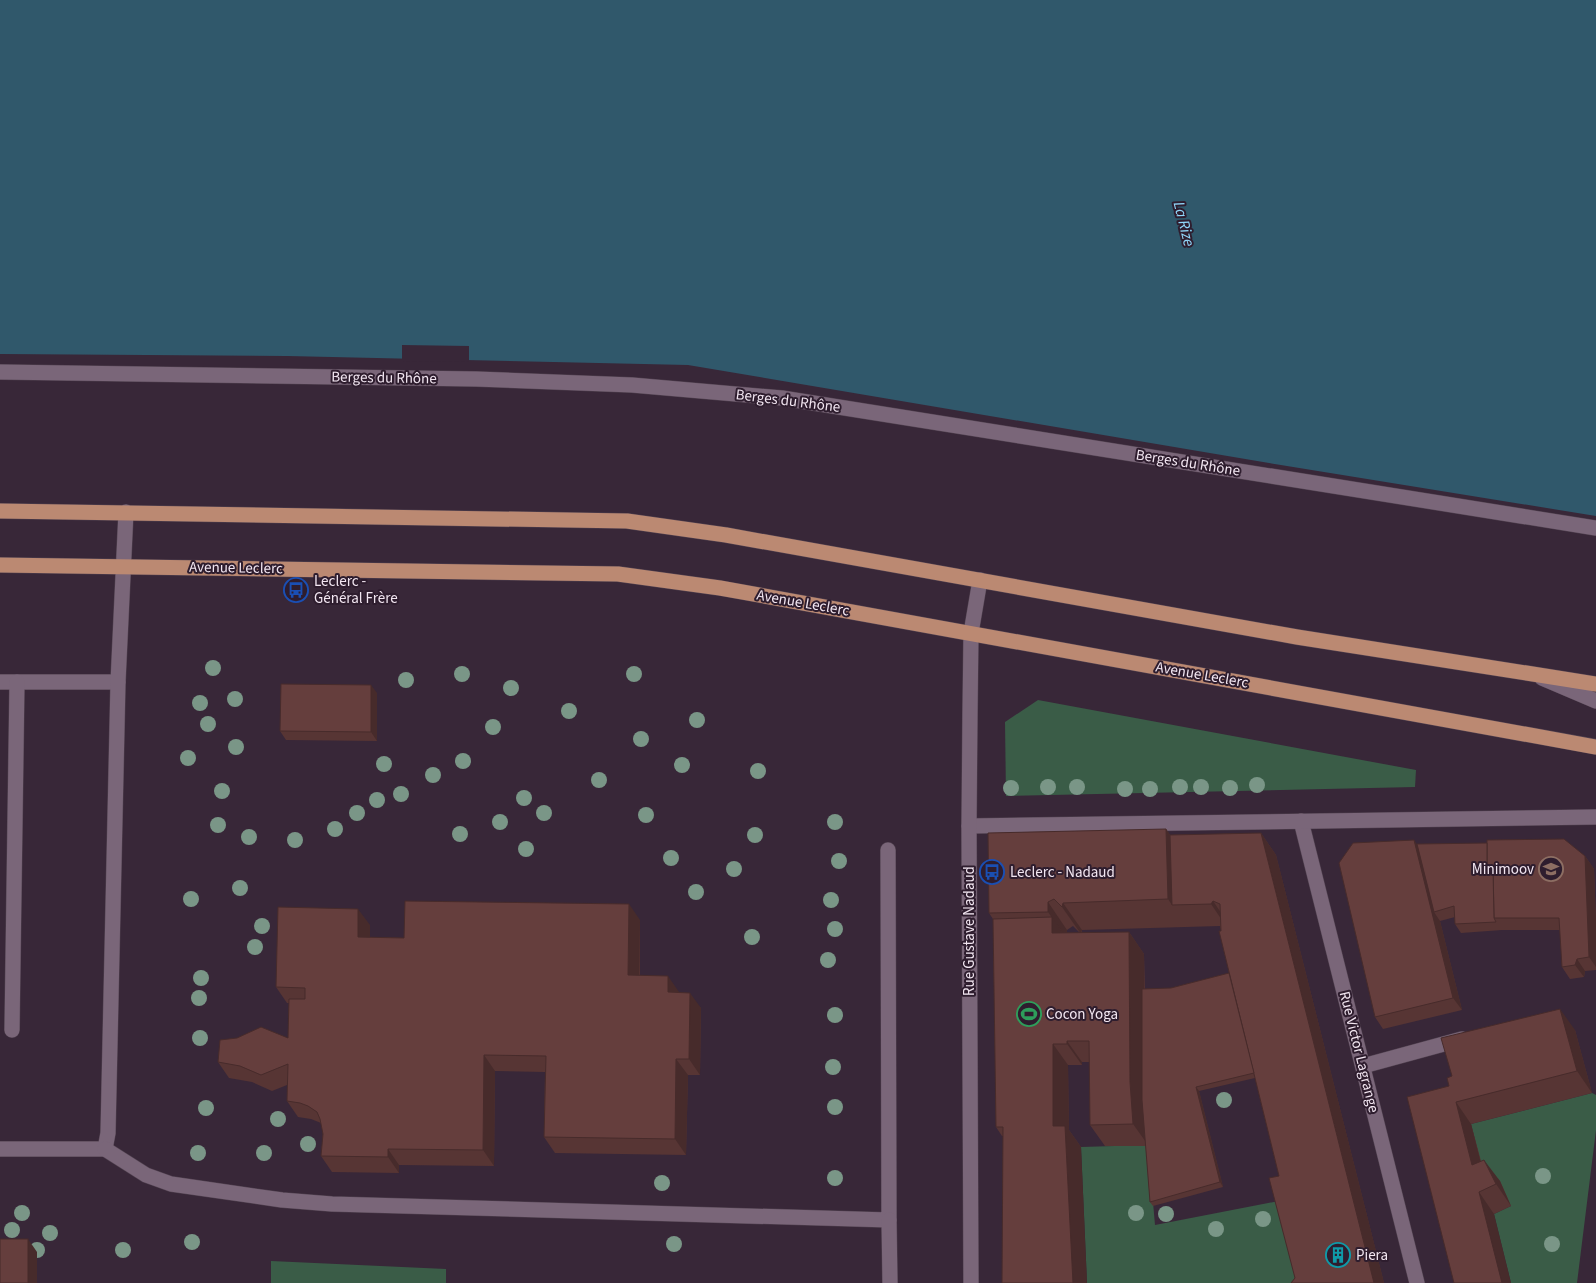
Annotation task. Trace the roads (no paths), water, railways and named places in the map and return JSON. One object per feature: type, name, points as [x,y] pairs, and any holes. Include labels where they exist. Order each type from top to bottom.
[{"type":"main road","points":[[0,510],[627,521],[726,535],[1288,635],[1596,684]]},
{"type":"main road","name":"Avenue Leclerc","points":[[0,565],[618,574],[720,588],[1596,747]]},
{"type":"street","name":"Berges du Rhône","points":[[0,372],[476,379],[632,385],[782,398],[1596,528]]},
{"type":"street","points":[[105,1149],[108,1134],[118,682],[126,512]]},
{"type":"street","name":"Rue Gustave Nadaud","points":[[971,1283],[969,826],[971,633],[980,580]]},
{"type":"street","points":[[1537,676],[1596,702]]},
{"type":"street","points":[[0,682],[118,682]]},
{"type":"street","points":[[12,1030],[17,682]]},
{"type":"street","points":[[969,826],[1596,818]]},
{"type":"street","name":"Rue Victor Lagrange","points":[[1300,821],[1417,1283]]},
{"type":"street","points":[[888,850],[890,1283]]},
{"type":"street","points":[[1363,1066],[1474,1036]]},
{"type":"street","points":[[0,1149],[105,1149],[146,1175],[171,1184],[282,1200],[332,1204],[889,1220]]},
{"type":"water","name":"La Rize","points":[[0,0],[1596,0],[1596,516],[688,365],[287,356],[0,354]]},
{"type":"place","name":"Leclerc - Général Frère","points":[[296,590]]},
{"type":"place","name":"Minimoov","points":[[1551,869]]},
{"type":"place","name":"Leclerc - Nadaud","points":[[992,872]]},
{"type":"place","name":"Cocon Yoga","points":[[1029,1014]]},
{"type":"place","name":"Piera","points":[[1338,1255]]}]
